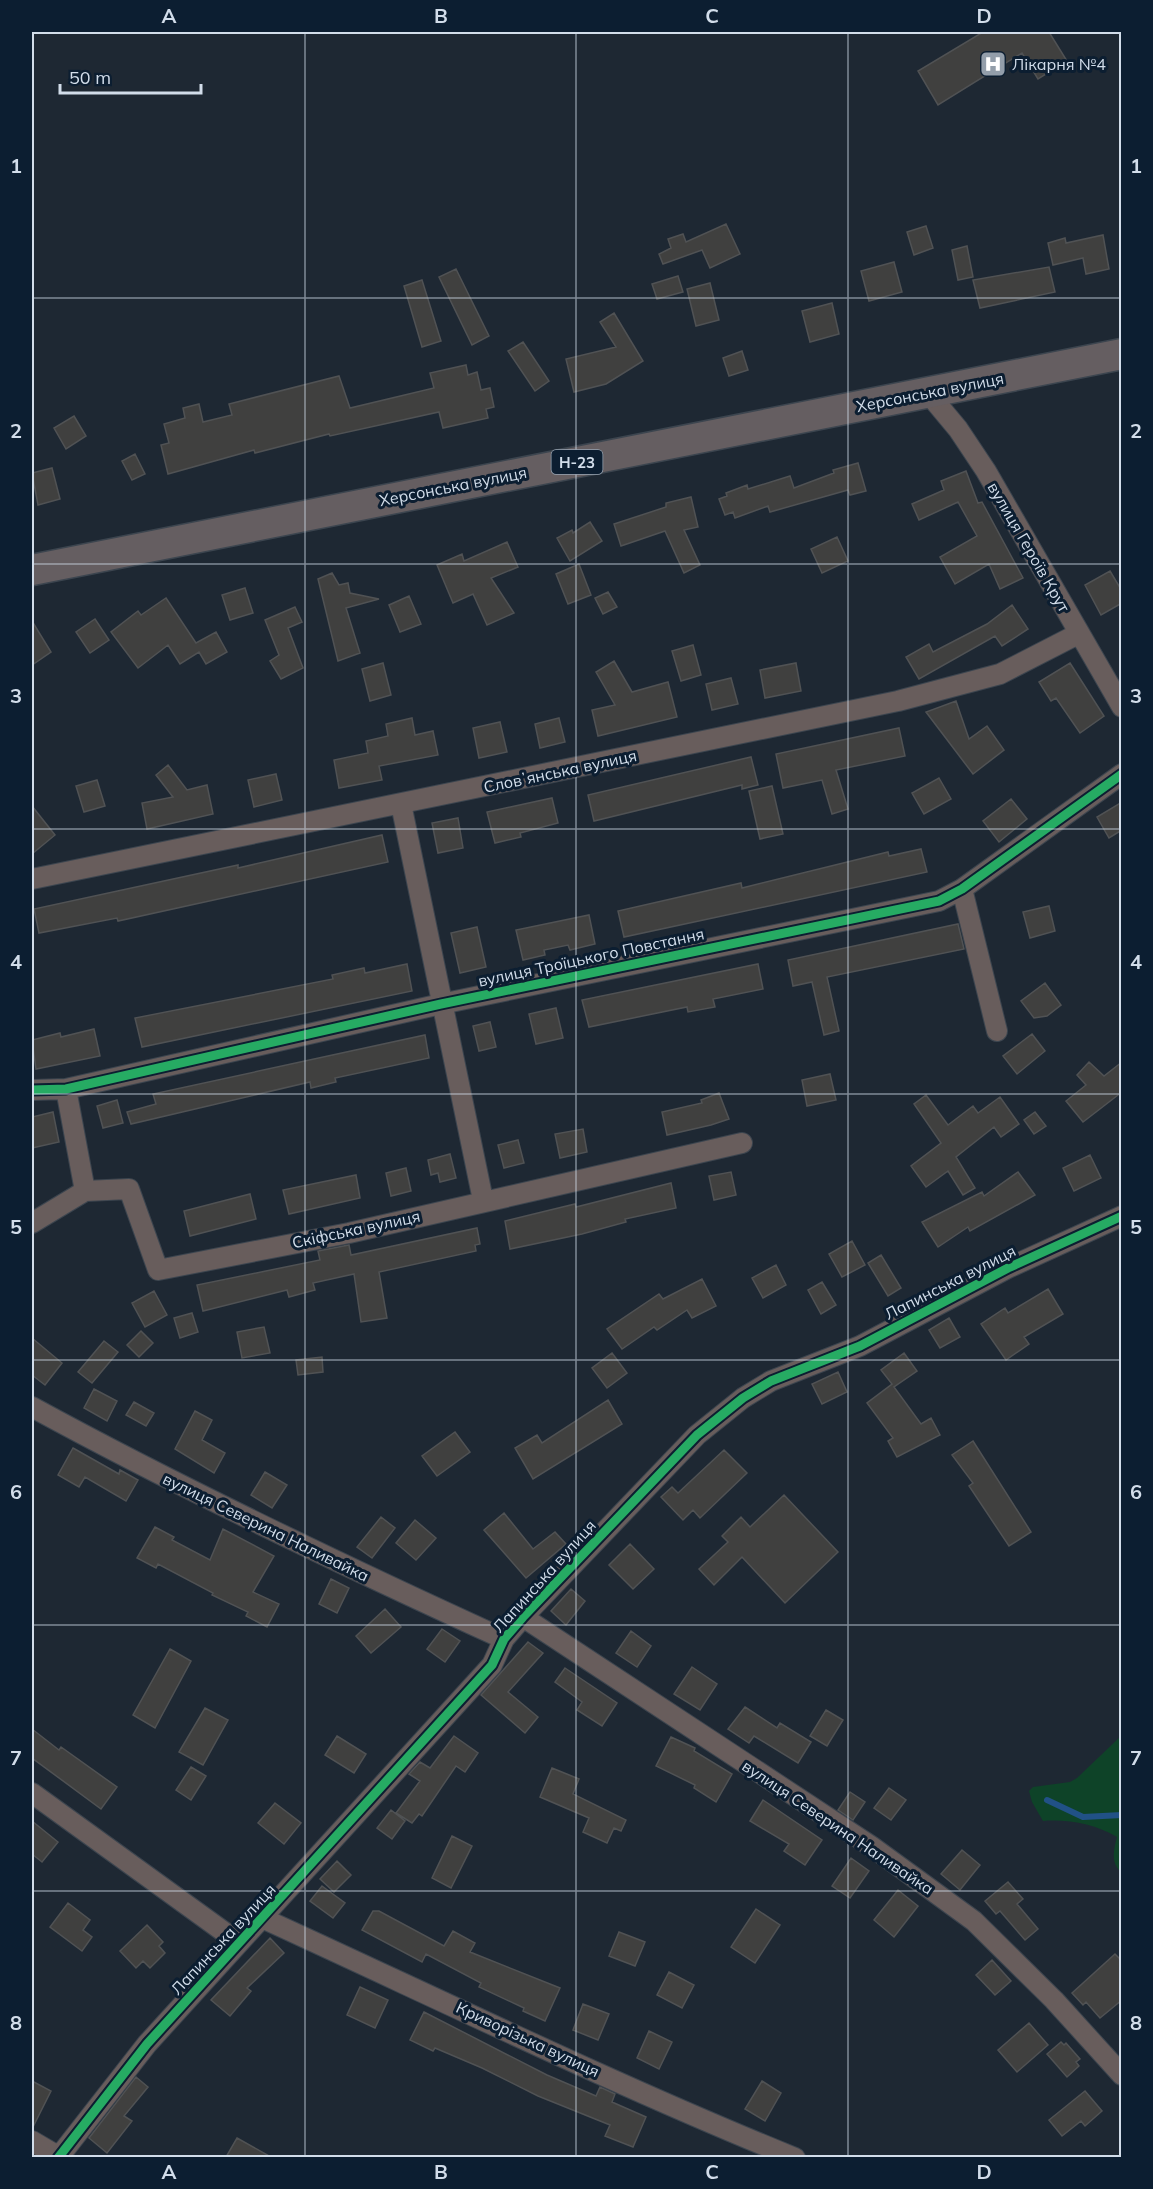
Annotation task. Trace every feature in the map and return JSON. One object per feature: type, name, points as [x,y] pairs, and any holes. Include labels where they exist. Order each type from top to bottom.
[{"type":"main road","name":"Херсонська вулиця","points":[[32,570],[1122,354]]},
{"type":"street","name":"вулиця Героїв Крут","points":[[928,393],[958,429],[986,471],[1122,707]]},
{"type":"street","name":"Словʼянська вулиця","points":[[32,879],[898,701],[962,686],[1000,674],[1078,634]]},
{"type":"street","name":"вулиця Троїцького Повстання","points":[[32,1090],[66,1089],[441,1004],[939,900],[962,890],[1122,774]]},
{"type":"street","points":[[401,804],[483,1200]]},
{"type":"street","points":[[962,890],[997,1031]]},
{"type":"street","points":[[66,1089],[85,1191]]},
{"type":"street","name":"Скіфська вулиця","points":[[32,1223],[85,1191],[129,1189],[158,1270],[350,1233],[483,1200],[742,1143]]},
{"type":"street","name":"Лапинська вулиця","points":[[59,2157],[147,2044],[492,1665],[504,1639],[523,1617],[697,1435],[742,1398],[771,1381],[860,1346],[1008,1268],[1122,1216]]},
{"type":"street","name":"вулиця Северина Наливайка","points":[[32,1407],[131,1461],[296,1544],[504,1639]]},
{"type":"street","name":"вулиця Северина Наливайка","points":[[523,1617],[871,1846],[974,1921],[1054,2000],[1122,2075]]},
{"type":"street","points":[[32,1793],[238,1942]]},
{"type":"street","name":"Криворізька вулиця","points":[[262,1918],[609,2076],[673,2108],[795,2157]]},
{"type":"street","points":[[32,2141],[59,2157]]},
{"type":"green space","points":[[1121,1736],[1121,1872],[1114,1860],[1117,1837],[1081,1823],[1043,1821],[1032,1802],[1029,1791],[1033,1787],[1070,1782],[1077,1778]]},
{"type":"building","points":[[983,32],[1049,32],[1067,61],[1038,79],[1022,53],[938,105],[918,71]]},
{"type":"building","points":[[726,224],[740,254],[710,268],[702,250],[663,264],[659,254],[671,248],[668,239],[683,234],[686,242]]},
{"type":"building","points":[[926,226],[933,248],[914,255],[907,232]]},
{"type":"building","points":[[1103,235],[1109,269],[1086,274],[1083,258],[1053,265],[1048,243],[1065,238],[1066,243]]},
{"type":"building","points":[[967,246],[973,277],[958,280],[952,250]]},
{"type":"building","points":[[894,262],[902,292],[869,301],[861,271]]},
{"type":"building","points":[[1049,267],[1055,292],[980,308],[973,280]]},
{"type":"building","points":[[456,269],[489,336],[472,345],[439,277]]},
{"type":"building","points":[[678,276],[683,292],[657,299],[652,284]]},
{"type":"building","points":[[422,280],[441,341],[422,347],[404,286]]},
{"type":"building","points":[[710,283],[719,320],[696,326],[687,289]]},
{"type":"building","points":[[832,303],[839,334],[810,342],[802,311]]},
{"type":"building","points":[[614,313],[643,361],[606,384],[574,392],[566,359],[616,347],[600,322]]},
{"type":"building","points":[[523,342],[549,381],[535,391],[508,351]]},
{"type":"building","points":[[742,351],[748,370],[729,376],[723,358]]},
{"type":"building","points":[[466,365],[468,375],[477,372],[481,390],[490,388],[494,407],[486,409],[488,418],[443,428],[439,412],[330,436],[329,434],[255,453],[254,450],[168,474],[161,445],[169,443],[164,424],[185,418],[183,408],[199,404],[203,422],[232,415],[229,404],[339,376],[350,408],[434,388],[430,373]]},
{"type":"building","points":[[74,416],[86,436],[66,449],[54,428]]},
{"type":"building","points":[[135,454],[145,474],[132,480],[122,461]]},
{"type":"building","points":[[858,463],[866,491],[850,495],[848,490],[770,512],[768,506],[735,518],[733,512],[725,515],[719,499],[727,496],[726,493],[747,485],[748,489],[790,476],[794,488],[834,473],[833,470]]},
{"type":"building","points":[[52,468],[60,499],[38,505],[32,473]]},
{"type":"building","points":[[966,471],[978,503],[982,502],[1023,578],[1000,589],[989,564],[955,584],[940,557],[977,536],[958,502],[919,520],[912,504],[944,490],[941,481]]},
{"type":"building","points":[[691,497],[698,527],[684,530],[700,565],[684,573],[665,531],[621,546],[614,524],[666,507],[666,503]]},
{"type":"building","points":[[590,522],[602,541],[570,561],[557,538],[572,530],[573,533]]},
{"type":"building","points":[[837,537],[848,561],[822,573],[811,549]]},
{"type":"building","points":[[507,542],[518,567],[491,578],[514,613],[487,625],[473,594],[453,603],[437,565],[462,554],[464,561]]},
{"type":"building","points":[[579,564],[591,595],[568,604],[556,574]]},
{"type":"building","points":[[1110,571],[1122,591],[1122,603],[1101,615],[1085,585]]},
{"type":"building","points":[[332,573],[339,585],[348,583],[350,593],[379,599],[346,608],[360,653],[338,661],[318,579]]},
{"type":"building","points":[[245,588],[253,613],[230,620],[222,595]]},
{"type":"building","points":[[608,592],[617,607],[603,614],[595,598]]},
{"type":"building","points":[[409,596],[421,624],[400,632],[389,605]]},
{"type":"building","points":[[166,598],[196,643],[216,632],[227,652],[206,664],[199,652],[180,664],[168,645],[138,668],[111,632],[138,611],[141,615]]},
{"type":"building","points":[[1012,605],[1028,629],[1002,646],[995,636],[919,679],[906,657],[929,644],[933,652],[987,624]]},
{"type":"building","points":[[295,607],[302,622],[288,628],[303,668],[281,679],[270,661],[279,655],[265,620]]},
{"type":"building","points":[[95,619],[109,640],[90,653],[76,632]]},
{"type":"building","points":[[32,621],[51,652],[32,665]]},
{"type":"building","points":[[693,645],[701,675],[681,681],[672,651]]},
{"type":"building","points":[[614,661],[632,692],[668,682],[677,717],[598,736],[592,710],[615,705],[596,672]]},
{"type":"building","points":[[383,663],[391,695],[370,701],[362,669]]},
{"type":"building","points":[[796,663],[801,691],[765,698],[760,670]]},
{"type":"building","points":[[1070,663],[1104,716],[1080,733],[1056,698],[1051,701],[1039,682]]},
{"type":"building","points":[[731,678],[738,704],[712,710],[706,684]]},
{"type":"building","points":[[956,701],[969,739],[987,726],[1004,750],[973,774],[926,712]]},
{"type":"building","points":[[412,718],[415,735],[433,731],[438,755],[379,766],[382,780],[339,788],[334,760],[368,753],[366,741],[388,736],[386,724]]},
{"type":"building","points":[[559,718],[565,742],[540,748],[535,724]]},
{"type":"building","points":[[500,722],[507,752],[479,758],[473,728]]},
{"type":"building","points":[[899,728],[905,756],[836,770],[848,809],[832,814],[822,780],[783,788],[776,754]]},
{"type":"building","points":[[751,757],[758,785],[742,789],[742,785],[594,821],[588,795]]},
{"type":"building","points":[[168,765],[187,790],[207,785],[213,814],[147,829],[142,803],[173,797],[156,775]]},
{"type":"building","points":[[276,774],[282,800],[254,807],[248,780]]},
{"type":"building","points":[[939,778],[951,799],[924,814],[912,793]]},
{"type":"building","points":[[97,780],[105,806],[84,812],[76,786]]},
{"type":"building","points":[[772,786],[783,834],[760,839],[749,791]]},
{"type":"building","points":[[552,798],[558,823],[520,833],[521,837],[495,843],[487,812]]},
{"type":"building","points":[[1011,799],[1027,819],[999,842],[983,821]]},
{"type":"building","points":[[1122,802],[1122,830],[1109,838],[1097,817]]},
{"type":"building","points":[[32,806],[55,835],[32,854]]},
{"type":"building","points":[[458,818],[463,848],[438,853],[432,823]]},
{"type":"building","points":[[382,835],[388,862],[118,921],[117,918],[39,933],[34,909],[238,865],[238,868]]},
{"type":"building","points":[[921,849],[927,872],[624,937],[618,911],[741,883],[742,888],[888,852],[889,856]]},
{"type":"building","points":[[1049,906],[1055,931],[1030,938],[1023,912]]},
{"type":"building","points":[[589,915],[595,944],[570,950],[568,945],[544,950],[545,955],[523,960],[516,930]]},
{"type":"building","points":[[958,924],[964,949],[827,977],[839,1031],[824,1035],[812,982],[793,986],[788,960]]},
{"type":"building","points":[[477,927],[486,967],[460,973],[451,933]]},
{"type":"building","points":[[407,964],[412,991],[142,1047],[135,1018],[333,979],[332,975],[364,968],[365,973]]},
{"type":"building","points":[[758,964],[763,989],[713,999],[715,1007],[688,1012],[687,1007],[589,1027],[582,1000]]},
{"type":"building","points":[[1045,983],[1061,1005],[1047,1016],[1034,1018],[1021,1001]]},
{"type":"building","points":[[556,1008],[563,1038],[536,1044],[529,1014]]},
{"type":"building","points":[[490,1022],[496,1047],[479,1051],[473,1026]]},
{"type":"building","points":[[94,1029],[100,1056],[36,1069],[32,1040],[60,1033],[61,1037]]},
{"type":"building","points":[[1032,1034],[1045,1051],[1017,1074],[1003,1056]]},
{"type":"building","points":[[425,1035],[429,1058],[335,1078],[336,1082],[311,1088],[310,1082],[131,1124],[127,1112],[156,1104],[153,1094]]},
{"type":"building","points":[[1089,1062],[1104,1076],[1122,1062],[1122,1092],[1083,1122],[1066,1101],[1086,1085],[1077,1075]]},
{"type":"building","points":[[830,1074],[836,1100],[807,1106],[802,1080]]},
{"type":"building","points":[[719,1093],[729,1119],[667,1135],[662,1112],[702,1103],[701,1100]]},
{"type":"building","points":[[926,1095],[948,1125],[973,1106],[978,1113],[1000,1097],[1019,1124],[1001,1137],[994,1127],[956,1157],[975,1188],[963,1195],[948,1171],[926,1187],[911,1166],[941,1143],[914,1104]]},
{"type":"building","points":[[117,1100],[123,1123],[103,1128],[97,1106]]},
{"type":"building","points":[[53,1112],[59,1142],[32,1148],[32,1117]]},
{"type":"building","points":[[1035,1112],[1046,1126],[1034,1134],[1024,1120]]},
{"type":"building","points":[[583,1129],[587,1152],[560,1158],[555,1134]]},
{"type":"building","points":[[518,1140],[524,1163],[504,1168],[498,1145]]},
{"type":"building","points":[[450,1154],[456,1178],[440,1182],[438,1173],[431,1175],[428,1160]]},
{"type":"building","points":[[1090,1155],[1101,1178],[1074,1191],[1063,1168]]},
{"type":"building","points":[[406,1168],[411,1191],[391,1196],[386,1173]]},
{"type":"building","points":[[731,1172],[736,1195],[714,1200],[709,1176]]},
{"type":"building","points":[[1018,1172],[1035,1195],[970,1231],[968,1227],[938,1247],[922,1222],[982,1192],[984,1196]]},
{"type":"building","points":[[356,1175],[360,1198],[289,1214],[283,1190]]},
{"type":"building","points":[[671,1183],[676,1208],[625,1219],[626,1222],[582,1234],[510,1249],[505,1221],[575,1204],[576,1207]]},
{"type":"building","points":[[250,1194],[256,1219],[190,1236],[184,1211]]},
{"type":"building","points":[[477,1228],[480,1244],[475,1245],[476,1251],[379,1272],[387,1318],[361,1322],[354,1274],[313,1283],[315,1290],[289,1297],[287,1290],[203,1311],[197,1285],[320,1260],[318,1251],[349,1245],[351,1255]]},
{"type":"building","points":[[852,1241],[865,1265],[842,1277],[829,1254]]},
{"type":"building","points":[[881,1255],[901,1288],[888,1296],[868,1263]]},
{"type":"building","points":[[776,1265],[786,1285],[763,1298],[752,1278]]},
{"type":"building","points":[[702,1279],[716,1306],[692,1318],[687,1310],[657,1330],[654,1327],[622,1349],[607,1329],[659,1294],[663,1299]]},
{"type":"building","points":[[822,1282],[836,1305],[821,1314],[808,1290]]},
{"type":"building","points":[[1048,1289],[1063,1314],[1024,1337],[1029,1344],[1006,1360],[981,1324],[1005,1308],[1008,1313]]},
{"type":"building","points":[[154,1291],[167,1315],[145,1327],[132,1303]]},
{"type":"building","points":[[192,1313],[198,1332],[180,1338],[174,1318]]},
{"type":"building","points":[[949,1318],[960,1337],[940,1348],[929,1330]]},
{"type":"building","points":[[264,1327],[270,1353],[242,1358],[237,1332]]},
{"type":"building","points":[[141,1331],[153,1343],[139,1357],[127,1345]]},
{"type":"building","points":[[32,1338],[62,1363],[45,1385],[32,1375]]},
{"type":"building","points":[[104,1341],[118,1352],[92,1383],[78,1372]]},
{"type":"building","points":[[612,1353],[627,1373],[607,1388],[592,1368]]},
{"type":"building","points":[[904,1353],[917,1371],[894,1387],[921,1424],[931,1418],[940,1435],[897,1457],[888,1441],[893,1438],[867,1403],[892,1384],[881,1370]]},
{"type":"building","points":[[322,1357],[323,1372],[298,1375],[296,1360]]},
{"type":"building","points":[[838,1372],[847,1392],[822,1404],[812,1384]]},
{"type":"building","points":[[94,1389],[117,1401],[107,1421],[84,1408]]},
{"type":"building","points":[[608,1400],[622,1424],[533,1479],[515,1448],[537,1435],[542,1443]]},
{"type":"building","points":[[134,1402],[154,1413],[146,1426],[126,1415]]},
{"type":"building","points":[[195,1411],[212,1420],[202,1440],[225,1453],[214,1473],[175,1449]]},
{"type":"building","points":[[455,1432],[470,1452],[437,1476],[422,1456]]},
{"type":"building","points":[[973,1441],[1031,1532],[1009,1546],[969,1486],[973,1483],[952,1455]]},
{"type":"building","points":[[73,1448],[119,1474],[120,1470],[138,1480],[126,1501],[85,1477],[79,1487],[58,1475]]},
{"type":"building","points":[[724,1450],[747,1473],[700,1518],[693,1510],[683,1520],[661,1497],[672,1487],[678,1493]]},
{"type":"building","points":[[265,1472],[287,1485],[272,1508],[251,1495]]},
{"type":"building","points":[[784,1495],[838,1552],[785,1603],[742,1557],[714,1585],[699,1569],[728,1542],[722,1536],[741,1517],[750,1527]]},
{"type":"building","points":[[504,1513],[533,1549],[555,1532],[566,1544],[526,1578],[484,1530]]},
{"type":"building","points":[[381,1517],[395,1528],[372,1558],[357,1547]]},
{"type":"building","points":[[415,1520],[436,1538],[416,1560],[396,1543]]},
{"type":"building","points":[[155,1527],[174,1537],[172,1540],[210,1560],[223,1529],[274,1556],[253,1592],[279,1604],[267,1627],[246,1616],[248,1612],[212,1595],[213,1593],[158,1564],[156,1568],[137,1558]]},
{"type":"building","points":[[630,1544],[654,1569],[633,1589],[609,1565]]},
{"type":"building","points":[[331,1579],[349,1588],[337,1613],[319,1604]]},
{"type":"building","points":[[571,1589],[585,1601],[566,1625],[551,1611]]},
{"type":"building","points":[[385,1609],[401,1627],[371,1653],[356,1636]]},
{"type":"building","points":[[442,1629],[460,1641],[445,1662],[427,1649]]},
{"type":"building","points":[[631,1631],[651,1646],[637,1667],[616,1653]]},
{"type":"building","points":[[528,1642],[543,1653],[508,1692],[538,1717],[525,1733],[481,1695]]},
{"type":"building","points":[[170,1649],[191,1661],[155,1728],[133,1715]]},
{"type":"building","points":[[692,1667],[717,1684],[700,1710],[674,1694]]},
{"type":"building","points":[[565,1668],[617,1703],[602,1726],[577,1710],[582,1702],[555,1682]]},
{"type":"building","points":[[745,1707],[777,1728],[780,1723],[811,1742],[798,1763],[754,1736],[749,1743],[728,1729]]},
{"type":"building","points":[[205,1708],[228,1720],[203,1765],[179,1752]]},
{"type":"building","points":[[826,1710],[843,1720],[827,1746],[810,1736]]},
{"type":"building","points":[[32,1729],[59,1750],[61,1747],[117,1787],[101,1809],[32,1758]]},
{"type":"building","points":[[337,1736],[366,1754],[354,1773],[325,1755]]},
{"type":"building","points":[[454,1736],[478,1753],[465,1772],[456,1766],[422,1816],[419,1814],[412,1823],[396,1813],[420,1781],[409,1774],[420,1762],[430,1768]]},
{"type":"building","points":[[671,1737],[695,1748],[694,1751],[732,1774],[716,1802],[694,1788],[695,1785],[656,1766]]},
{"type":"building","points":[[191,1767],[206,1776],[191,1800],[176,1790]]},
{"type":"building","points":[[552,1768],[579,1779],[573,1794],[626,1820],[621,1831],[614,1828],[607,1843],[583,1832],[589,1818],[540,1797]]},
{"type":"building","points":[[889,1788],[906,1800],[891,1820],[874,1808]]},
{"type":"building","points":[[850,1792],[865,1802],[853,1820],[838,1810]]},
{"type":"building","points":[[763,1800],[822,1840],[805,1865],[784,1851],[789,1844],[750,1821]]},
{"type":"building","points":[[275,1803],[301,1823],[284,1844],[258,1823]]},
{"type":"building","points":[[391,1810],[405,1821],[392,1839],[377,1828]]},
{"type":"building","points":[[32,1821],[58,1842],[42,1862],[32,1854]]},
{"type":"building","points":[[452,1836],[472,1846],[451,1888],[432,1878]]},
{"type":"building","points":[[962,1850],[980,1865],[960,1890],[941,1874]]},
{"type":"building","points":[[851,1858],[869,1871],[850,1898],[832,1886]]},
{"type":"building","points":[[337,1861],[351,1875],[334,1892],[320,1879]]},
{"type":"building","points":[[1008,1882],[1023,1899],[1017,1904],[1038,1929],[1025,1940],[1000,1911],[996,1914],[985,1901]]},
{"type":"building","points":[[322,1886],[345,1903],[333,1918],[310,1901]]},
{"type":"building","points":[[898,1890],[918,1906],[894,1937],[874,1920]]},
{"type":"building","points":[[68,1903],[90,1920],[83,1930],[92,1937],[82,1951],[50,1927]]},
{"type":"building","points":[[756,1909],[780,1925],[755,1963],[731,1947]]},
{"type":"building","points":[[373,1911],[379,1911],[444,1946],[453,1931],[475,1943],[470,1952],[560,1988],[545,2021],[523,2011],[524,2008],[479,1987],[481,1983],[426,1954],[422,1962],[362,1930]]},
{"type":"building","points":[[147,1925],[163,1942],[159,1946],[165,1953],[150,1968],[143,1961],[136,1968],[120,1951]]},
{"type":"building","points":[[619,1932],[645,1942],[635,1966],[609,1956]]},
{"type":"building","points":[[270,1938],[284,1953],[247,1988],[251,1991],[230,2016],[211,2000]]},
{"type":"building","points":[[1115,1954],[1122,1961],[1122,2000],[1100,2018],[1086,2002],[1083,2005],[1072,1993]]},
{"type":"building","points":[[992,1960],[1011,1981],[995,1995],[976,1975]]},
{"type":"building","points":[[669,1972],[694,1985],[682,2008],[657,1995]]},
{"type":"building","points":[[360,1987],[388,2000],[375,2028],[347,2015]]},
{"type":"building","points":[[583,2004],[609,2014],[598,2040],[573,2030]]},
{"type":"building","points":[[424,2012],[547,2075],[596,2096],[600,2087],[615,2094],[612,2102],[646,2117],[633,2147],[605,2136],[610,2125],[538,2096],[435,2048],[433,2051],[410,2040]]},
{"type":"building","points":[[1029,2023],[1048,2045],[1017,2072],[998,2050]]},
{"type":"building","points":[[649,2031],[672,2042],[659,2069],[637,2058]]},
{"type":"building","points":[[1061,2042],[1064,2045],[1066,2043],[1080,2059],[1076,2062],[1079,2066],[1067,2077],[1047,2054]]},
{"type":"building","points":[[136,2077],[148,2087],[124,2116],[132,2121],[107,2153],[89,2138]]},
{"type":"building","points":[[32,2081],[51,2091],[32,2129]]},
{"type":"building","points":[[762,2081],[781,2093],[765,2121],[745,2109]]},
{"type":"building","points":[[1085,2091],[1102,2111],[1085,2126],[1081,2121],[1062,2136],[1049,2120]]},
{"type":"building","points":[[237,2138],[271,2157],[226,2157]]},
{"type":"waterway","points":[[1047,1800],[1083,1817],[1122,1815]]},
{"type":"cycle path","points":[[32,1090],[66,1089],[441,1004],[939,901],[962,889],[1122,774]]},
{"type":"cycle path","points":[[58,2158],[147,2044],[492,1665],[504,1639],[523,1617],[697,1435],[743,1398],[771,1381],[860,1346],[1008,1268],[1122,1216]]},
{"type":"place","name":"Лікарня №4","points":[[993,64]]}]
